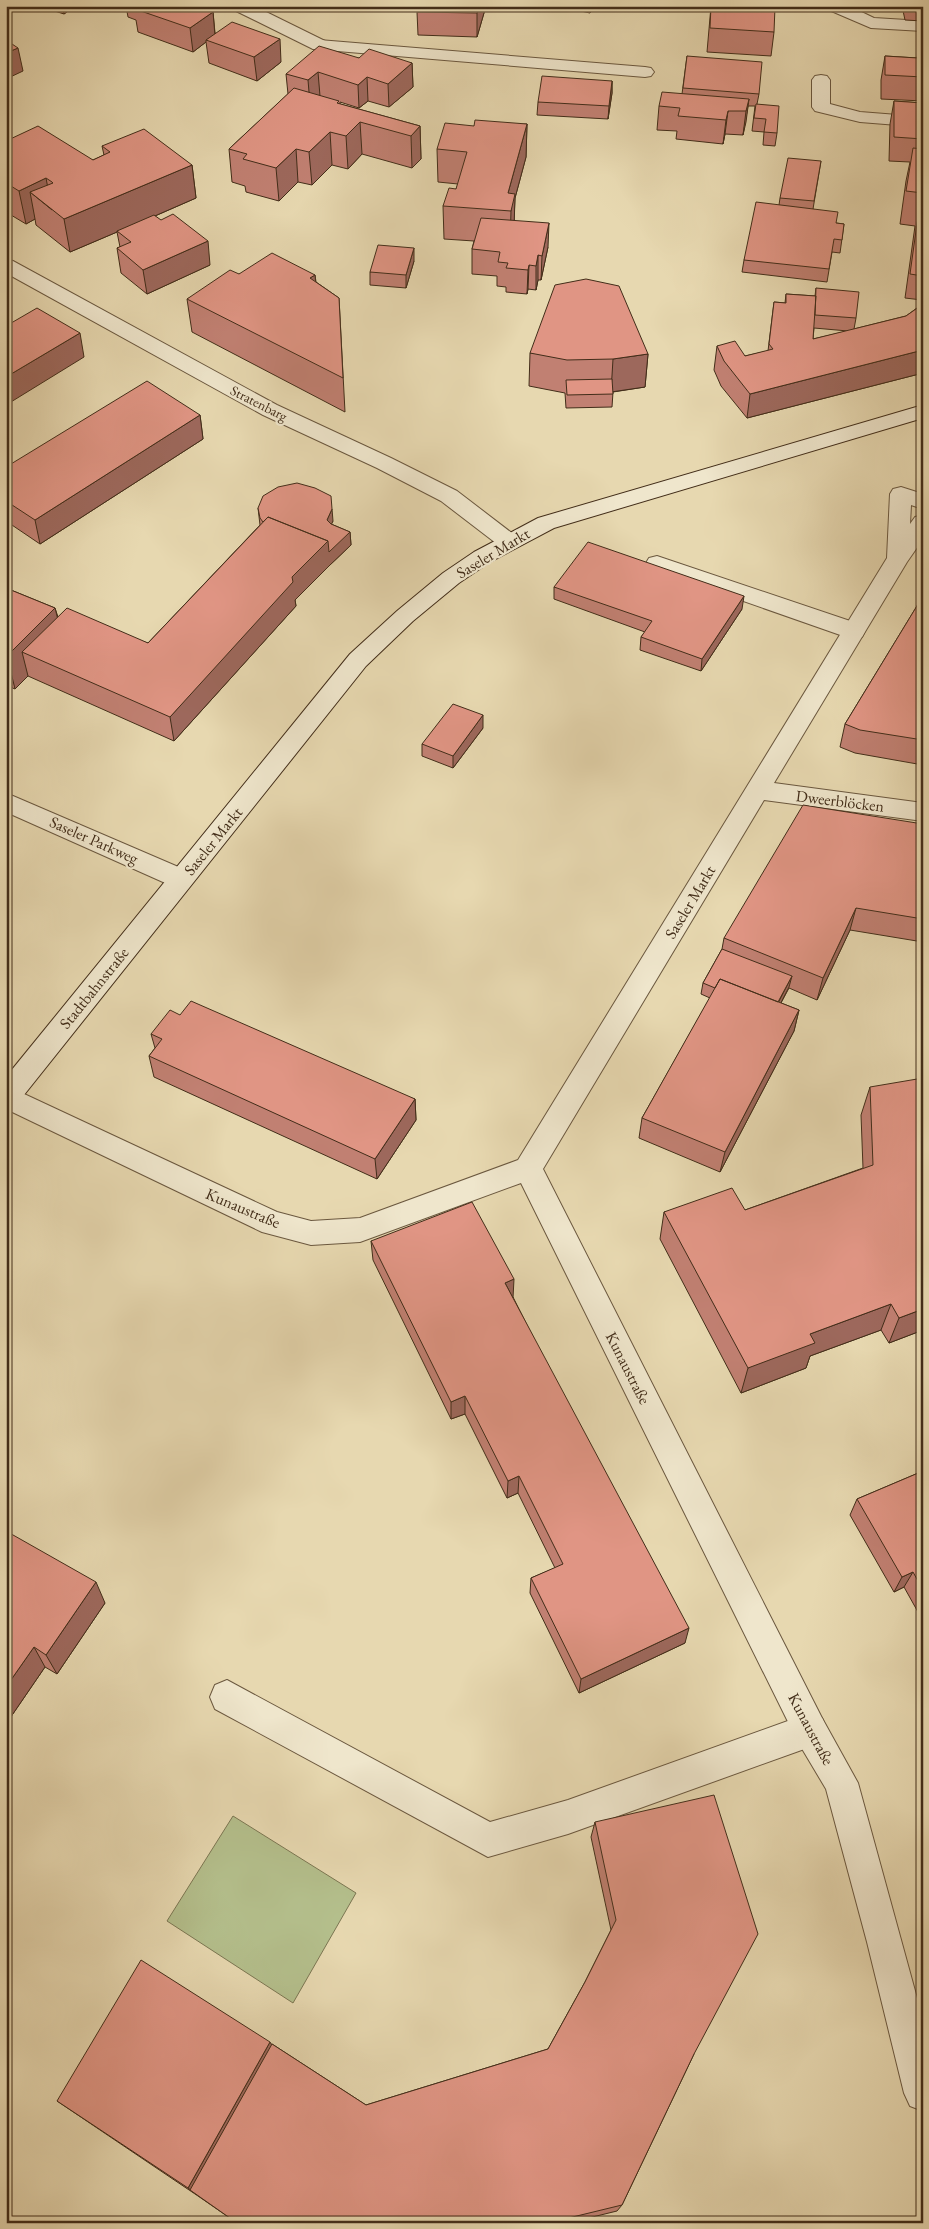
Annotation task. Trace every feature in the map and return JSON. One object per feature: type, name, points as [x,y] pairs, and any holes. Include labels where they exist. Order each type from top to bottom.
[{"type":"street","points":[[240,6],[319,45],[645,72]]},
{"type":"street","points":[[835,6],[871,23],[923,26]]},
{"type":"street","points":[[821,80],[821,107],[860,117],[923,122]]},
{"type":"street","name":"Stratenbarg","points":[[6,265],[270,410],[450,496],[509,542]]},
{"type":"street","name":"Saseler Markt","points":[[182,879],[358,660],[405,616],[451,578],[509,542],[546,522],[923,411]]},
{"type":"street","name":"Saseler Markt","points":[[898,558],[901,494],[923,502]]},
{"type":"street","name":"Saseler Markt","points":[[528,1168],[898,558],[923,522]]},
{"type":"street","points":[[657,563],[854,631]]},
{"type":"street","name":"Dweerblöcken","points":[[757,790],[923,812]]},
{"type":"street","name":"Saseler Parkweg","points":[[6,802],[182,879]]},
{"type":"street","name":"Stadtbahnstraße","points":[[6,1097],[182,879]]},
{"type":"street","name":"Kunaustraße","points":[[6,1097],[272,1223],[311,1234],[360,1230],[528,1168],[810,1730],[840,1783],[885,1942],[923,2093]]},
{"type":"street","points":[[227,1697],[488,1840],[568,1817],[810,1730]]},
{"type":"green space","points":[[233,1816],[356,1893],[293,2003],[167,1921]]},
{"type":"building","points":[[139,6],[196,6],[213,12],[190,28],[135,9]]},
{"type":"building","points":[[419,6],[480,6],[477,13],[417,12]]},
{"type":"building","points":[[711,6],[775,7],[774,32],[710,28]]},
{"type":"building","points":[[232,22],[280,39],[254,57],[206,40]]},
{"type":"building","points":[[6,40],[18,48],[6,53]]},
{"type":"building","points":[[319,46],[359,58],[369,49],[412,63],[388,84],[367,77],[358,85],[318,72],[308,80],[286,74]]},
{"type":"building","points":[[918,52],[923,53],[923,77],[885,75],[885,56],[918,58]]},
{"type":"building","points":[[687,56],[762,62],[759,94],[683,88]]},
{"type":"building","points":[[542,76],[612,81],[609,106],[538,102]]},
{"type":"building","points":[[294,88],[339,101],[337,103],[420,126],[411,136],[360,122],[346,136],[330,132],[309,152],[296,149],[276,168],[243,159],[247,154],[229,149]]},
{"type":"building","points":[[662,92],[749,99],[746,111],[728,111],[726,120],[678,116],[680,108],[659,106]]},
{"type":"building","points":[[894,101],[923,103],[923,139],[894,137]]},
{"type":"building","points":[[756,104],[779,106],[777,133],[764,132],[766,119],[754,118]]},
{"type":"building","points":[[475,120],[527,124],[508,193],[515,194],[511,211],[443,206],[449,188],[456,189],[467,152],[437,149],[445,123],[474,126]]},
{"type":"building","points":[[38,126],[93,160],[110,152],[102,146],[144,129],[192,165],[64,219],[30,192],[53,183],[46,178],[19,191],[6,183],[6,141]]},
{"type":"building","points":[[913,148],[923,149],[923,193],[906,191]]},
{"type":"building","points":[[788,158],[821,161],[814,201],[780,198]]},
{"type":"building","points":[[756,202],[838,212],[836,223],[844,224],[842,240],[834,239],[829,269],[744,260]]},
{"type":"building","points":[[920,202],[923,202],[923,276],[910,274]]},
{"type":"building","points":[[173,214],[208,241],[143,270],[117,248],[131,242],[117,231],[154,215],[161,220]]},
{"type":"building","points":[[481,218],[549,223],[542,256],[538,255],[536,266],[529,265],[528,270],[506,268],[508,263],[498,262],[500,252],[472,249]]},
{"type":"building","points":[[378,245],[414,248],[406,275],[370,272]]},
{"type":"building","points":[[272,253],[315,275],[310,278],[339,298],[343,378],[187,299],[230,270],[239,274]]},
{"type":"building","points":[[586,279],[619,286],[648,354],[613,359],[567,360],[530,353],[555,285]]},
{"type":"building","points":[[816,288],[859,292],[856,318],[815,315]]},
{"type":"building","points":[[786,294],[816,296],[813,339],[906,316],[923,304],[923,350],[750,394],[724,361],[717,346],[735,341],[745,356],[773,349],[769,344],[774,302],[786,303]]},
{"type":"building","points":[[37,308],[80,333],[6,377],[6,326]]},
{"type":"building","points":[[612,379],[613,394],[567,395],[566,380]]},
{"type":"building","points":[[147,381],[200,415],[35,520],[6,501],[6,467]]},
{"type":"building","points":[[297,483],[315,488],[331,496],[332,509],[327,520],[331,524],[350,532],[329,552],[328,541],[268,517],[263,522],[260,518],[258,508],[263,496],[278,487]]},
{"type":"building","points":[[268,517],[328,541],[292,577],[293,582],[170,717],[22,652],[67,608],[148,643]]},
{"type":"building","points":[[588,542],[744,596],[702,659],[641,637],[652,621],[554,587]]},
{"type":"building","points":[[6,588],[55,608],[7,656],[6,656]]},
{"type":"building","points":[[923,596],[923,740],[860,730],[845,724]]},
{"type":"building","points":[[453,704],[483,715],[453,756],[422,744]]},
{"type":"building","points":[[803,805],[923,824],[923,919],[856,908],[823,978],[724,938]]},
{"type":"building","points":[[722,949],[792,976],[778,1002],[720,979],[715,988],[703,983]]},
{"type":"building","points":[[720,979],[799,1010],[725,1152],[642,1118]]},
{"type":"building","points":[[191,1001],[415,1099],[375,1159],[149,1056],[162,1039],[151,1034],[170,1010],[180,1015]]},
{"type":"building","points":[[923,1078],[923,1309],[899,1318],[891,1304],[810,1334],[815,1343],[748,1368],[664,1212],[732,1188],[745,1210],[873,1165],[870,1087]]},
{"type":"building","points":[[472,1202],[514,1279],[505,1283],[689,1628],[581,1679],[531,1578],[563,1564],[519,1476],[508,1481],[465,1396],[451,1402],[371,1241]]},
{"type":"building","points":[[923,1471],[923,1590],[913,1572],[902,1577],[857,1499]]},
{"type":"building","points":[[6,1531],[96,1582],[46,1655],[34,1647],[6,1687]]},
{"type":"building","points":[[714,1795],[758,1934],[694,2054],[622,2205],[548,2223],[237,2223],[190,2190],[272,2044],[366,2105],[548,2049],[616,1920],[595,1822]]},
{"type":"building","points":[[141,1960],[270,2042],[188,2188],[57,2101]]}]
